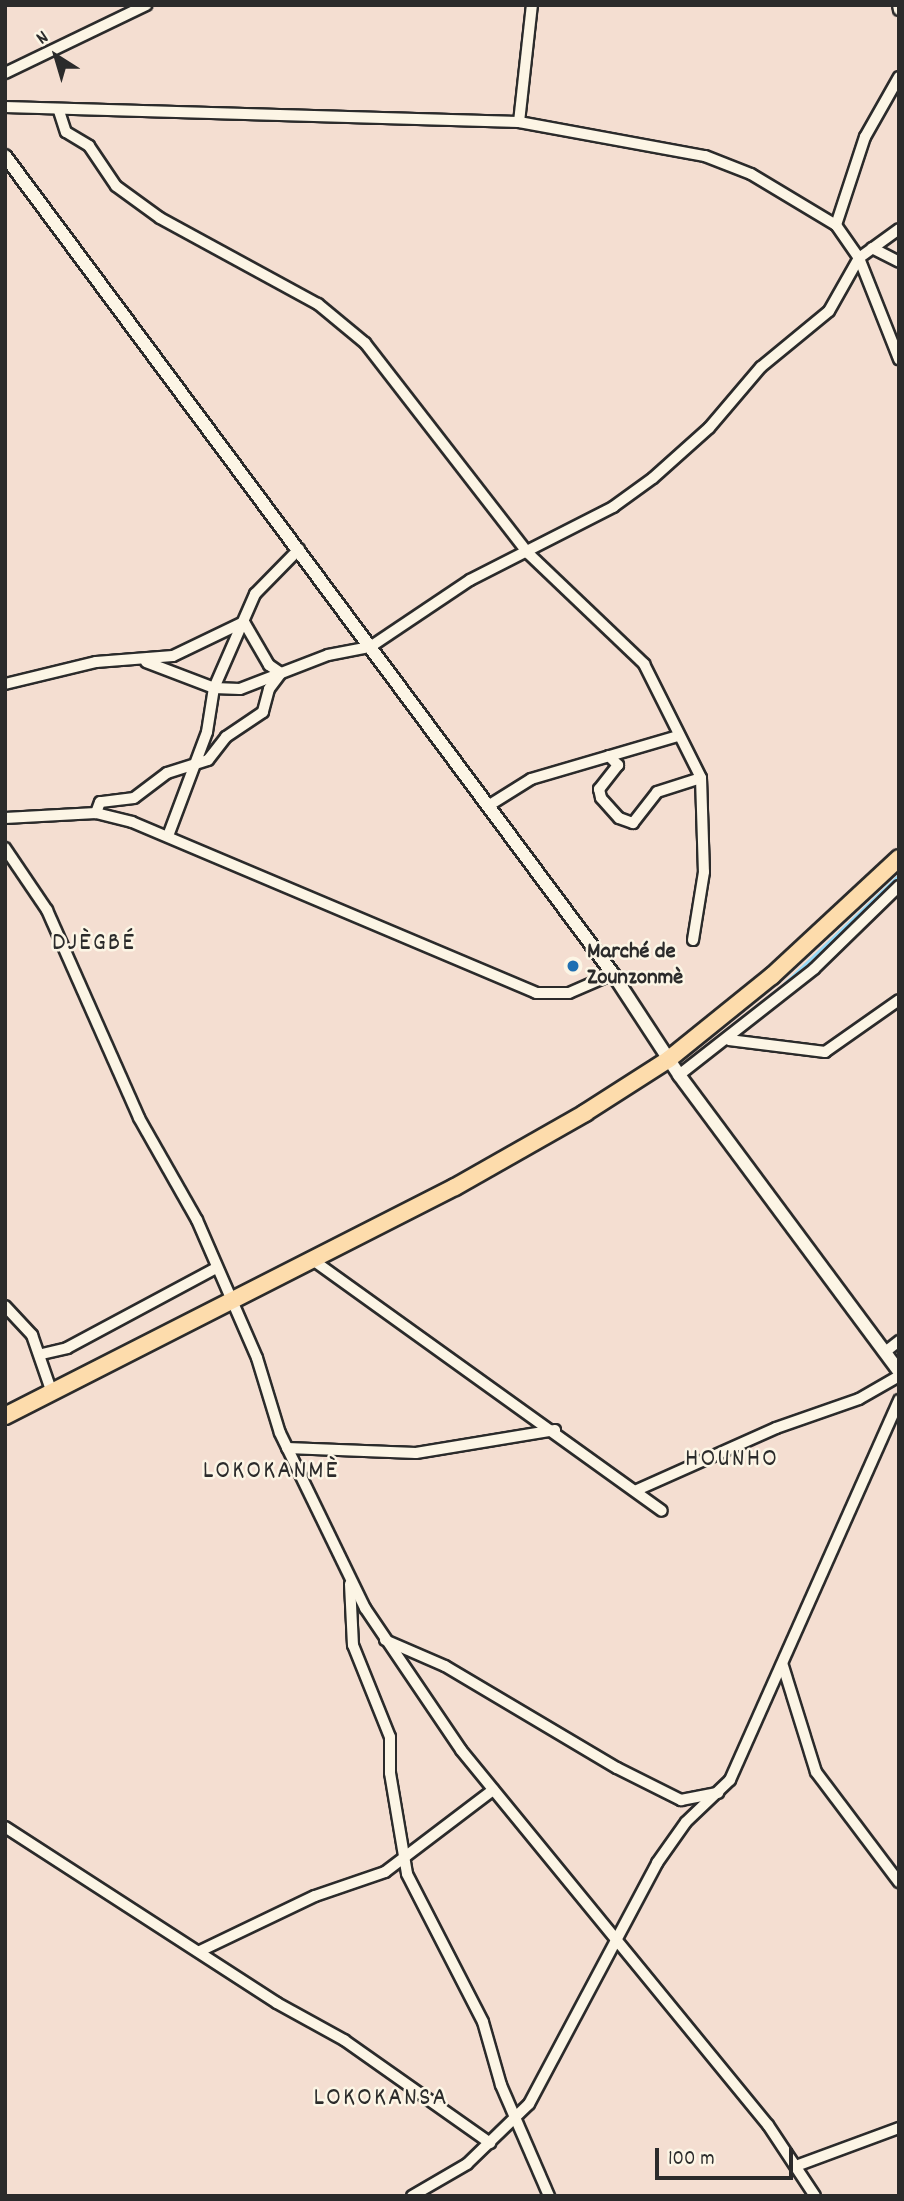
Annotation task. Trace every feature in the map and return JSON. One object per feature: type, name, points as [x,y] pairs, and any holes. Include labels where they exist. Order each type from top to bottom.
[{"type":"main road","points":[[5,1416],[229,1297],[492,1167],[669,1059],[808,961],[899,858]]},
{"type":"street","points":[[5,73],[146,5]]},
{"type":"street","points":[[519,122],[533,5]]},
{"type":"street","points":[[836,225],[865,137],[899,77]]},
{"type":"street","points":[[5,107],[59,111],[519,122],[705,156],[751,174],[836,225],[859,258],[899,359]]},
{"type":"street","points":[[59,111],[66,132],[89,146],[117,186],[160,218],[318,304],[356,334],[419,407],[466,480],[515,529],[528,553],[631,648],[701,778],[704,872],[693,940]]},
{"type":"street","points":[[5,156],[613,974],[679,1075],[899,1373],[859,1399],[776,1428],[637,1490]]},
{"type":"street","points":[[146,662],[214,688],[240,689],[277,677],[328,655],[370,647],[470,580],[528,553],[613,507],[689,447],[761,367],[829,310],[859,258],[899,229]]},
{"type":"street","points":[[872,248],[899,262]]},
{"type":"street","points":[[168,836],[206,732],[214,688],[244,622],[263,581],[299,549]]},
{"type":"street","points":[[5,684],[96,662],[146,662],[197,648],[244,622]]},
{"type":"street","points":[[96,813],[100,802],[134,798],[167,773],[208,760],[226,737],[263,712],[281,673],[269,665],[244,622]]},
{"type":"street","points":[[206,732],[226,737]]},
{"type":"street","points":[[488,806],[531,779],[678,736]]},
{"type":"street","points":[[609,756],[618,765],[599,789],[601,798],[619,818],[633,823],[657,792],[701,778]]},
{"type":"street","points":[[8,820],[96,813],[168,836],[536,993],[569,993],[613,974]]},
{"type":"street","points":[[5,848],[47,910],[88,1012],[117,1059],[139,1118],[186,1198],[257,1358],[287,1448],[350,1581],[385,1640],[493,1790],[612,1939],[768,2125],[815,2196]]},
{"type":"street","points":[[679,1075],[729,1040],[808,961],[899,886]]},
{"type":"street","points":[[729,1040],[825,1052],[899,1000]]},
{"type":"street","points":[[310,1258],[555,1430],[662,1511]]},
{"type":"street","points":[[42,1354],[67,1348],[216,1268]]},
{"type":"street","points":[[5,1306],[42,1354],[51,1390]]},
{"type":"street","points":[[885,1352],[899,1341]]},
{"type":"street","points":[[412,2196],[467,2164],[518,2117],[543,2082],[612,1939],[681,1829],[722,1792],[783,1665],[899,1400]]},
{"type":"street","points":[[287,1448],[416,1453],[555,1430]]},
{"type":"street","points":[[350,1581],[353,1645],[390,1737],[390,1773],[404,1860],[483,2022],[500,2085],[518,2117],[549,2196]]},
{"type":"street","points":[[385,1640],[445,1666],[617,1768],[681,1800],[722,1792]]},
{"type":"street","points":[[783,1665],[816,1772],[899,1882]]},
{"type":"street","points":[[200,1951],[404,1860],[493,1790]]},
{"type":"street","points":[[5,1827],[394,2073],[490,2143]]},
{"type":"street","points":[[796,2166],[899,2128]]},
{"type":"waterway","points":[[698,1052],[782,986],[899,875]]},
{"type":"place","name":"Marché de Zounzonmè","points":[[573,966]]},
{"type":"district","name":"DJÈGBÉ","points":[[94,944]]},
{"type":"district","name":"HOUNHO","points":[[732,1460]]},
{"type":"district","name":"LOKOKANMÈ","points":[[271,1472]]},
{"type":"district","name":"LOKOKANSA","points":[[381,2099]]}]
